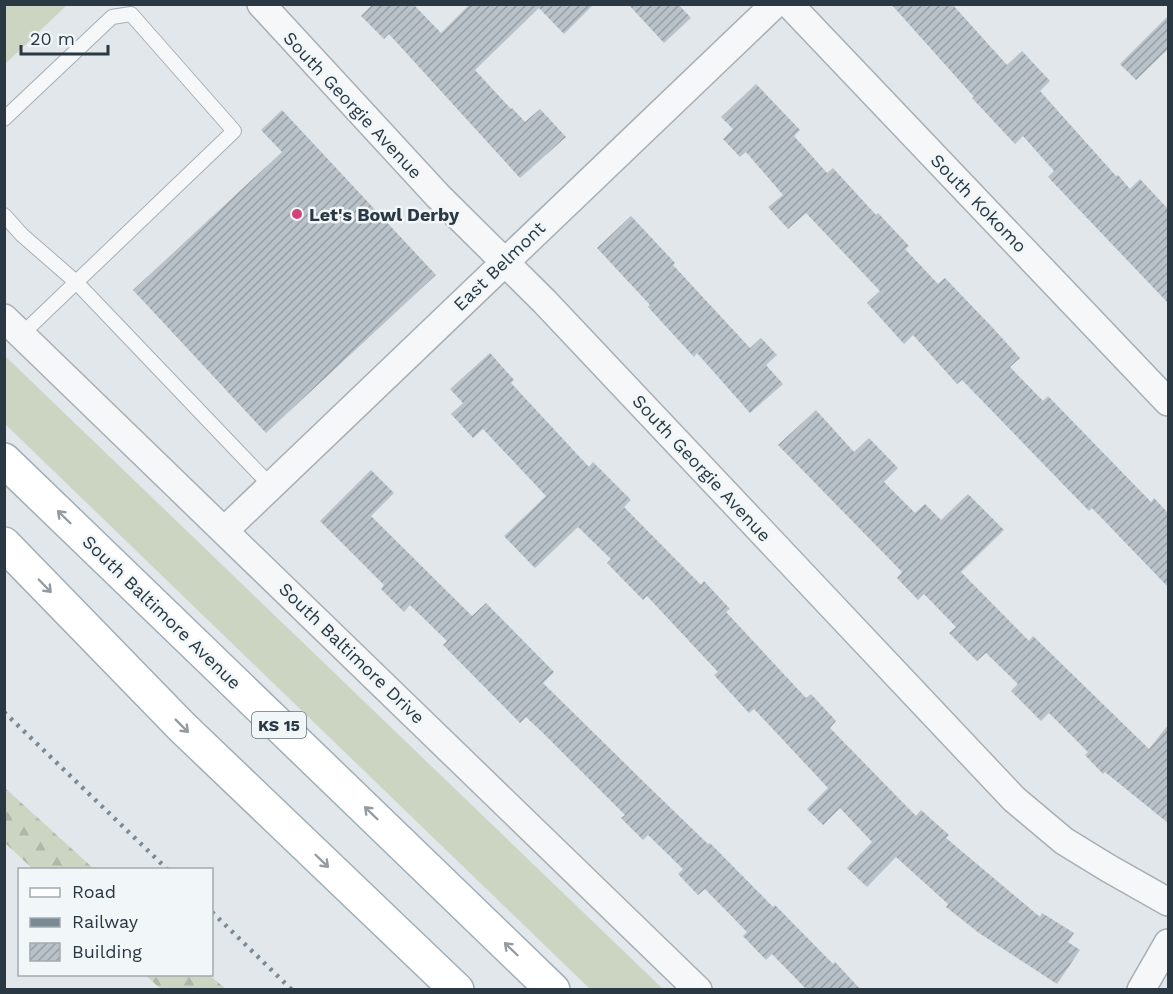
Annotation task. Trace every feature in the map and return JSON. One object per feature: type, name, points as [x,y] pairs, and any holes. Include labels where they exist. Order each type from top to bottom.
[{"type":"main road","name":"South Baltimore Avenue","points":[[4,460],[553,990]]},
{"type":"main road","points":[[4,544],[182,727],[457,990]]},
{"type":"street","name":"South Georgie Avenue","points":[[261,4],[438,196],[544,301],[1014,799],[1064,841],[1168,902]]},
{"type":"street","name":"East Belmont","points":[[225,530],[775,4]]},
{"type":"street","name":"South Kokomo","points":[[789,4],[1168,402]]},
{"type":"street","name":"South Baltimore Drive","points":[[13,327],[698,990]]},
{"type":"street","points":[[1141,990],[1168,943]]},
{"type":"lane","points":[[4,119],[112,17],[131,14],[234,131],[76,282],[13,327]]},
{"type":"lane","points":[[4,215],[22,235],[76,282],[271,486]]},
{"type":"green space","points":[[5,4],[67,4],[67,5],[5,64]]},
{"type":"green space","points":[[5,356],[663,989],[590,989],[5,424]]},
{"type":"green space","points":[[4,788],[93,868],[32,868],[5,843]]},
{"type":"green space","points":[[146,976],[210,976],[226,989],[161,989]]},
{"type":"building","points":[[373,4],[413,4],[441,33],[470,4],[594,4],[564,34],[539,8],[475,70],[525,122],[540,109],[566,137],[520,178],[389,34],[384,39],[361,16]]},
{"type":"building","points":[[628,4],[678,4],[691,18],[664,43]]},
{"type":"building","points":[[891,4],[952,4],[1007,65],[1022,51],[1050,81],[1040,91],[1116,176],[1118,175],[1130,189],[1140,179],[1168,209],[1168,303],[1048,177],[1054,171],[1023,136],[1015,144]]},
{"type":"building","points":[[1168,16],[1168,49],[1136,80],[1120,64]]},
{"type":"building","points":[[756,84],[800,130],[794,136],[827,173],[833,168],[876,215],[878,213],[909,246],[905,249],[938,284],[945,278],[1020,358],[1010,367],[1043,401],[1048,396],[1151,502],[1154,498],[1168,513],[1168,587],[1092,508],[1089,511],[962,380],[957,384],[913,335],[904,344],[867,303],[880,291],[806,213],[788,229],[768,207],[783,195],[746,152],[740,157],[723,139],[733,129],[721,117]]},
{"type":"building","name":"Let's Bowl Derby","points":[[282,110],[436,275],[266,433],[133,290],[282,152],[261,130]]},
{"type":"building","points":[[631,216],[750,348],[761,338],[777,355],[766,365],[783,384],[750,413],[697,353],[694,357],[597,248]]},
{"type":"building","points":[[490,353],[514,380],[511,383],[589,467],[593,462],[631,500],[624,507],[701,585],[704,581],[730,609],[726,612],[806,698],[811,694],[836,721],[830,728],[916,816],[921,810],[949,835],[946,838],[1040,917],[1042,913],[1074,933],[1068,942],[1080,950],[1057,984],[979,933],[946,907],[948,904],[896,857],[867,887],[847,868],[872,842],[840,808],[823,825],[807,809],[828,788],[754,709],[749,713],[714,675],[718,672],[647,596],[643,600],[607,563],[611,559],[578,527],[535,568],[504,536],[546,496],[483,429],[473,438],[451,414],[463,403],[450,389]]},
{"type":"building","points":[[816,410],[854,452],[869,438],[898,468],[884,482],[915,513],[925,504],[941,520],[968,494],[1004,530],[961,572],[1029,641],[1033,636],[1149,749],[1168,725],[1168,823],[1105,772],[1103,774],[1085,755],[1088,752],[1049,713],[1041,721],[1011,691],[1018,684],[986,653],[977,661],[949,633],[956,627],[924,594],[918,600],[897,578],[902,572],[778,445]]},
{"type":"building","points":[[371,470],[394,493],[371,516],[472,616],[486,603],[554,672],[543,683],[708,844],[710,843],[773,907],[775,905],[833,964],[835,962],[861,990],[807,990],[772,954],[766,960],[743,936],[747,932],[705,889],[698,895],[678,874],[683,869],[648,835],[643,840],[621,818],[625,815],[544,734],[526,717],[520,723],[443,645],[447,641],[410,605],[404,612],[381,589],[384,585],[320,521]]},
{"type":"railway","points":[[4,712],[166,868]]},
{"type":"railway","points":[[213,913],[292,990]]},
{"type":"place","name":"Let's Bowl Derby","points":[[297,214]]}]
